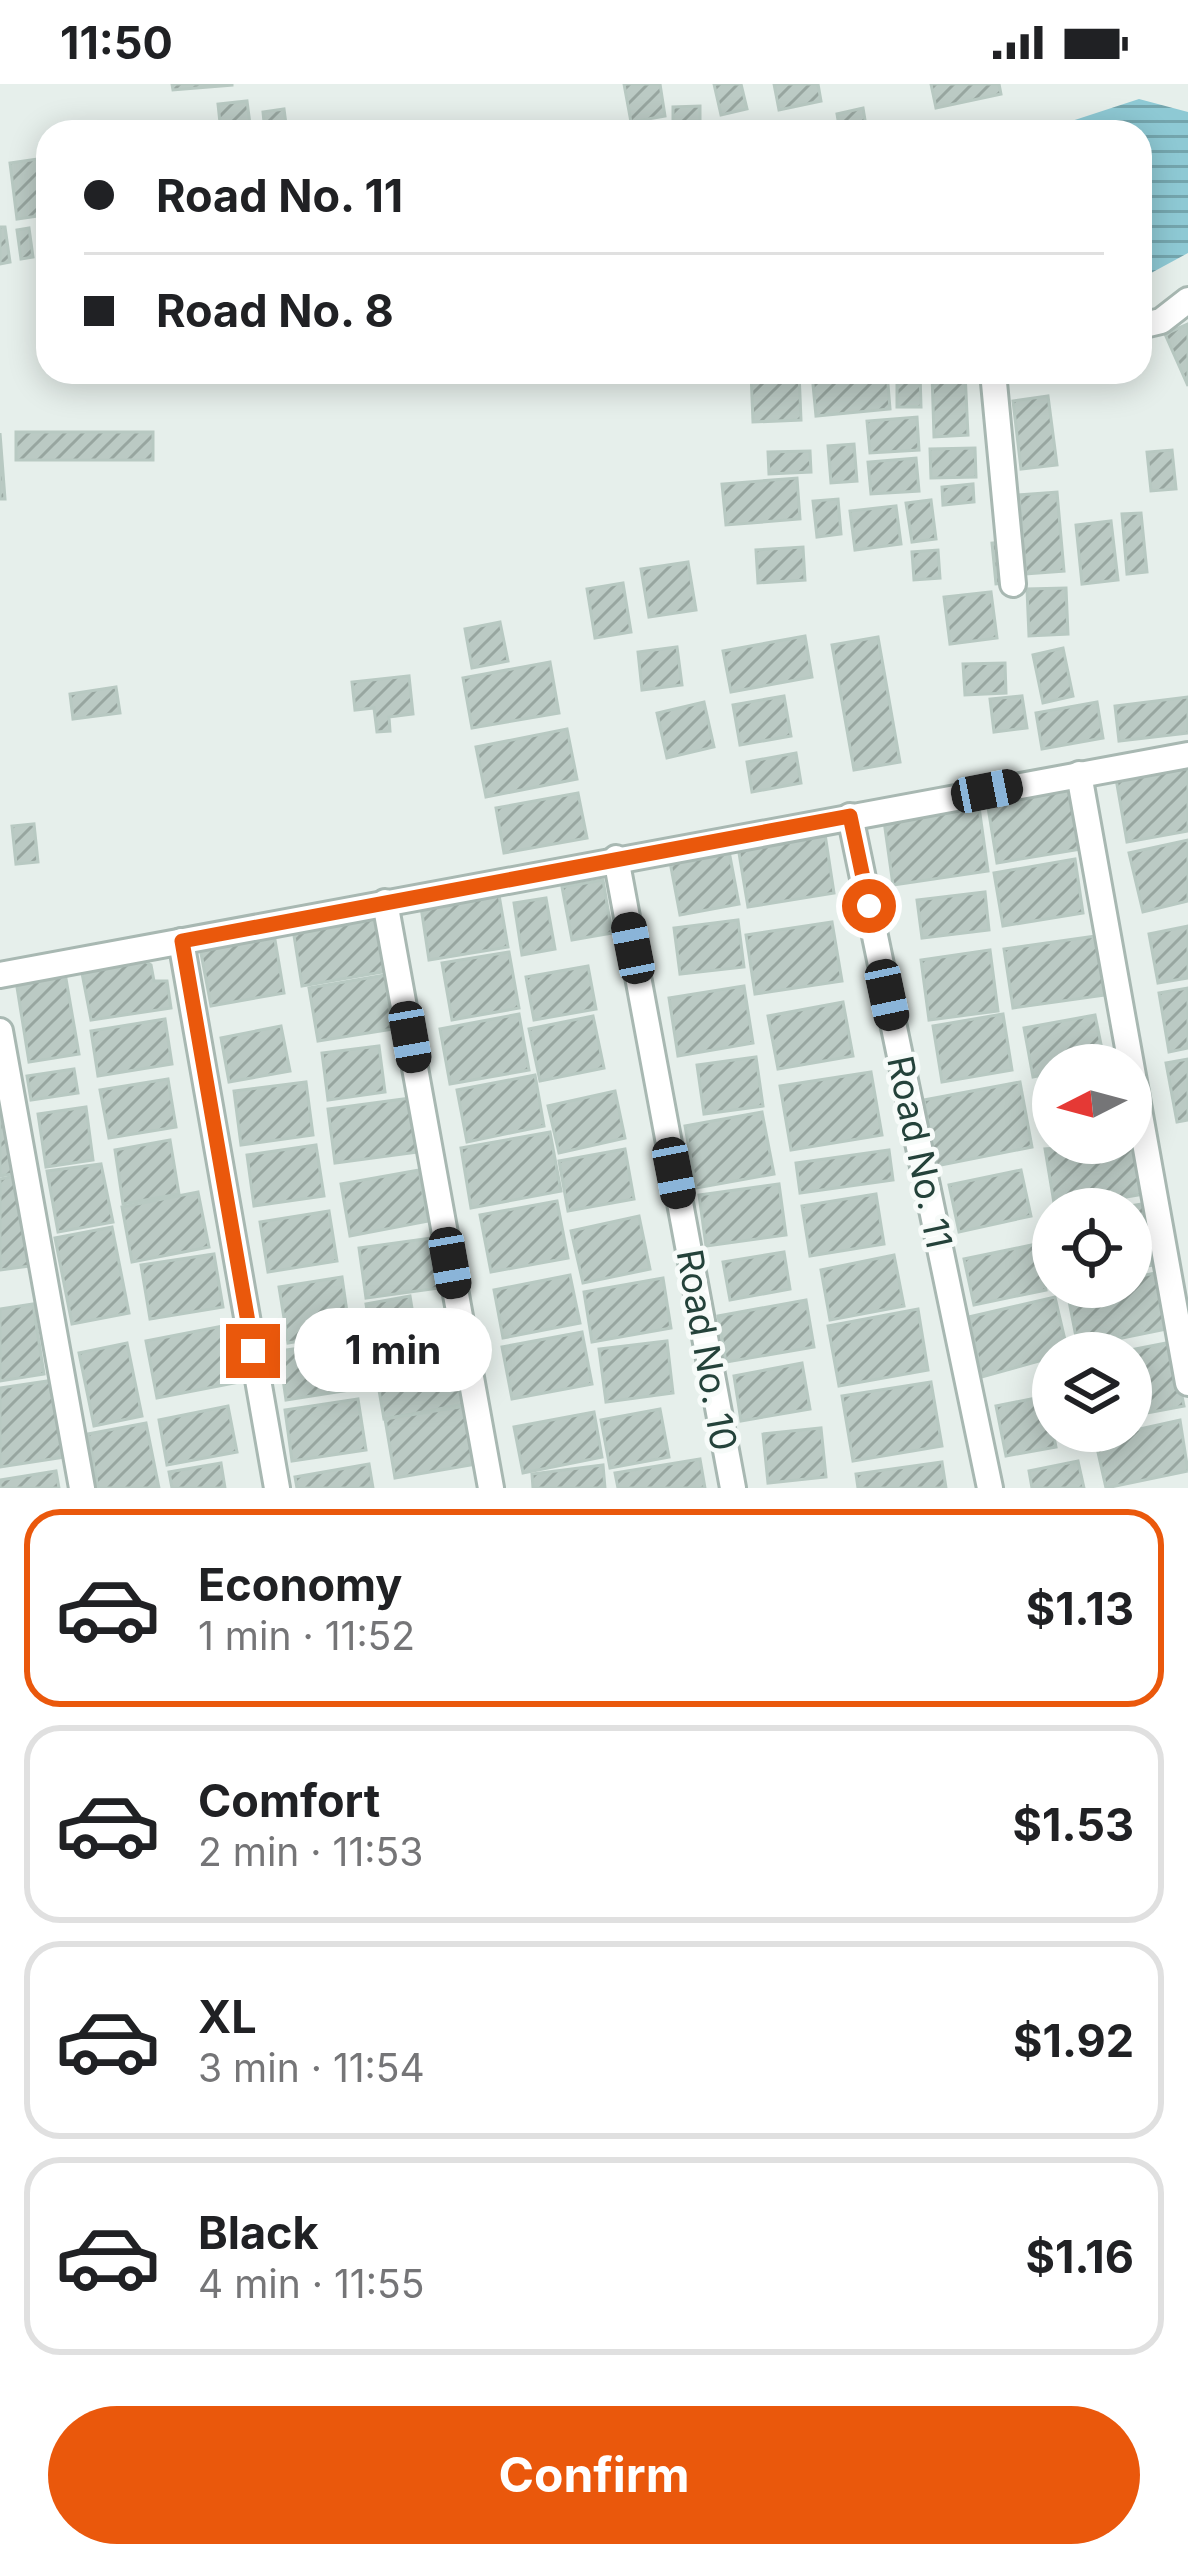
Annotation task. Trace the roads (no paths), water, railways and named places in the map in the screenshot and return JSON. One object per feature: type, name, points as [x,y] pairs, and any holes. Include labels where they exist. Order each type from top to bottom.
[{"type":"street","points":[[1152,323],[1188,300]]},
{"type":"street","points":[[994,384],[1012,584]]},
{"type":"street","points":[[0,976],[1188,754]]},
{"type":"street","points":[[1079,774],[1188,1383]]},
{"type":"street","name":"Road No. 11","points":[[850,816],[990,1488]]},
{"type":"street","name":"Road No. 10","points":[[616,858],[733,1488]]},
{"type":"street","points":[[385,902],[491,1488]]},
{"type":"street","points":[[182,941],[277,1488]]},
{"type":"street","points":[[0,1030],[82,1488]]},
{"type":"water","points":[[1139,99],[1188,112],[1188,253],[1152,272],[1152,120],[1075,120]]}]
